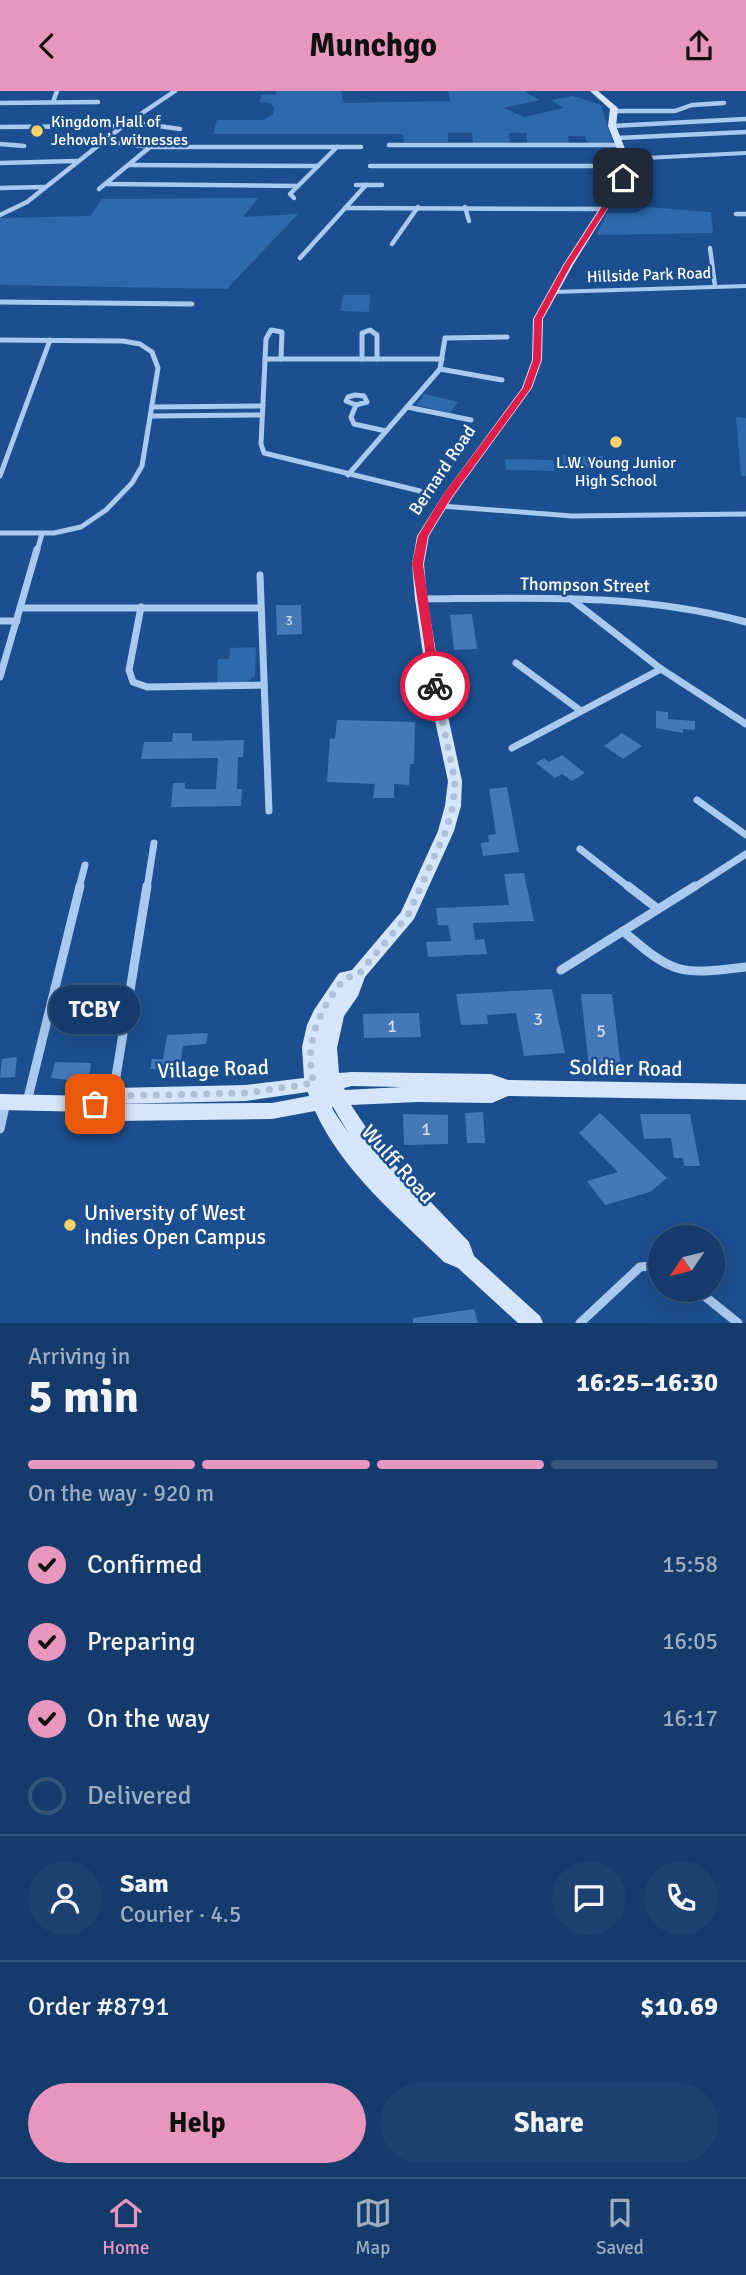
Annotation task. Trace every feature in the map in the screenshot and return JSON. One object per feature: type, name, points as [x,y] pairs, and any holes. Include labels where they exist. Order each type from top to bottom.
[{"type":"main road","points":[[594,91],[603,96],[614,111],[616,136],[625,162]]},
{"type":"main road","name":"Bernard Road","points":[[327,1091],[331,1028],[335,1015],[358,985],[358,975],[408,915],[446,831],[453,806],[455,781],[435,688],[421,599],[418,564],[423,536],[441,506],[527,388],[537,360],[538,319],[623,178],[625,162]]},
{"type":"main road","name":"Soldier Road","points":[[327,1091],[492,1095],[506,1088],[746,1092]]},
{"type":"main road","points":[[3,1102],[272,1111],[327,1091]]},
{"type":"main road","name":"Wulff Road","points":[[327,1091],[374,1154],[463,1248],[465,1261],[533,1323]]},
{"type":"street","points":[[53,102],[57,91]]},
{"type":"street","points":[[0,215],[27,202],[123,126],[175,91]]},
{"type":"street","points":[[0,103],[98,102]]},
{"type":"street","points":[[614,111],[675,111],[692,105],[724,103]]},
{"type":"street","points":[[616,136],[746,119]]},
{"type":"street","points":[[130,122],[180,129]]},
{"type":"street","points":[[0,127],[123,126]]},
{"type":"street","points":[[389,145],[746,132]]},
{"type":"street","points":[[104,141],[150,147],[361,147]]},
{"type":"street","points":[[0,144],[24,146]]},
{"type":"street","points":[[99,189],[150,147]]},
{"type":"street","points":[[294,198],[290,194],[337,147]]},
{"type":"street","points":[[370,166],[625,162],[745,154]]},
{"type":"street","points":[[0,163],[77,161]]},
{"type":"street","points":[[129,165],[318,166]]},
{"type":"street","points":[[107,184],[298,185]]},
{"type":"street","points":[[356,185],[382,185]]},
{"type":"street","points":[[300,258],[366,185]]},
{"type":"street","points":[[0,188],[44,187]]},
{"type":"street","points":[[392,243],[418,207]]},
{"type":"street","points":[[465,207],[469,221]]},
{"type":"street","points":[[345,208],[604,209]]},
{"type":"street","points":[[736,214],[746,213]]},
{"type":"street","points":[[710,248],[715,286]]},
{"type":"street","name":"Hillside Park Road","points":[[553,292],[746,286]]},
{"type":"street","points":[[0,302],[192,304]]},
{"type":"street","points":[[281,359],[282,333],[274,330],[268,333],[265,359],[261,448],[266,455],[420,491]]},
{"type":"street","points":[[362,359],[362,333],[370,330],[377,335],[377,359]]},
{"type":"street","points":[[348,475],[440,369],[444,340],[507,337]]},
{"type":"street","points":[[0,340],[118,341],[140,344],[154,355],[158,368],[142,466],[120,496],[90,522],[66,531],[42,534],[0,533]]},
{"type":"street","points":[[0,475],[50,340]]},
{"type":"street","points":[[265,359],[442,359]]},
{"type":"street","points":[[440,369],[502,380]]},
{"type":"street","points":[[356,405],[351,417],[355,424],[386,431]]},
{"type":"street","points":[[153,407],[263,406]]},
{"type":"street","points":[[407,407],[471,420]]},
{"type":"street","points":[[152,416],[262,415]]},
{"type":"street","points":[[441,506],[572,516],[746,515]]},
{"type":"street","points":[[0,677],[42,534]]},
{"type":"street","points":[[260,575],[269,811]]},
{"type":"street","name":"Thompson Street","points":[[421,599],[571,599],[671,603],[746,622]]},
{"type":"street","points":[[571,599],[661,669],[746,724]]},
{"type":"street","points":[[21,607],[261,608]]},
{"type":"street","points":[[141,607],[129,670],[133,682],[147,687],[264,685]]},
{"type":"street","points":[[0,621],[17,621]]},
{"type":"street","points":[[516,663],[581,711]]},
{"type":"street","points":[[512,748],[661,669]]},
{"type":"street","points":[[697,800],[746,835]]},
{"type":"street","points":[[107,1104],[154,843]]},
{"type":"street","points":[[580,849],[658,909]]},
{"type":"street","points":[[561,970],[746,854]]},
{"type":"street","points":[[26,1104],[85,865]]},
{"type":"street","points":[[623,931],[673,970],[692,974],[746,967]]},
{"type":"street","points":[[0,1129],[3,1102]]},
{"type":"street","points":[[580,1323],[640,1267],[648,1264]]},
{"type":"street","points":[[712,1302],[738,1323]]},
{"type":"shaded area","points":[[277,91],[341,91],[344,103],[450,101],[449,91],[528,91],[525,92],[540,100],[504,108],[524,117],[564,108],[551,100],[573,96],[601,105],[613,143],[587,143],[585,136],[568,136],[569,143],[527,143],[526,133],[509,133],[510,143],[473,143],[472,133],[448,133],[448,142],[404,142],[403,134],[213,134],[217,120],[263,120],[273,114],[274,108],[270,103],[259,102],[262,95],[275,95]]},
{"type":"shaded area","points":[[258,198],[243,217],[298,214],[227,289],[0,285],[0,218],[90,216],[102,199]]},
{"type":"shaded area","points":[[647,207],[711,212],[713,233],[596,235],[607,213],[635,213]]},
{"type":"shaded area","points":[[343,295],[370,295],[369,312],[341,311]]},
{"type":"shaded area","points":[[425,394],[458,402],[450,413],[416,405]]},
{"type":"shaded area","points":[[736,417],[746,418],[746,476],[741,476]]},
{"type":"shaded area","points":[[563,455],[603,456],[604,468],[564,466]]},
{"type":"shaded area","points":[[505,459],[553,460],[555,471],[506,470]]},
{"type":"shaded area","points":[[256,647],[255,676],[246,683],[217,683],[218,659],[229,659],[230,648]]},
{"type":"building","points":[[276,605],[301,605],[302,634],[277,635]]},
{"type":"building","points":[[472,614],[477,649],[454,650],[450,615]]},
{"type":"building","points":[[656,711],[668,712],[668,719],[695,721],[695,730],[683,729],[683,733],[656,728]]},
{"type":"building","points":[[337,720],[415,722],[414,764],[410,764],[409,785],[394,784],[394,798],[373,798],[375,784],[327,782],[330,738],[335,739]]},
{"type":"building","points":[[173,733],[192,733],[192,741],[244,740],[243,757],[238,757],[237,789],[242,789],[241,806],[171,807],[173,783],[185,783],[185,789],[216,789],[218,758],[141,759],[144,742],[172,742]]},
{"type":"building","points":[[622,733],[642,746],[623,759],[604,746]]},
{"type":"building","points":[[562,755],[585,773],[572,781],[562,774],[555,778],[536,763],[544,758],[549,762]]},
{"type":"building","points":[[507,787],[519,852],[483,856],[481,843],[489,842],[488,835],[496,834],[489,789]]},
{"type":"building","points":[[524,873],[534,921],[473,923],[475,940],[484,939],[487,954],[428,957],[426,942],[451,941],[448,925],[438,925],[436,908],[509,905],[504,874]]},
{"type":"building","points":[[552,989],[565,1053],[524,1056],[516,1013],[487,1015],[488,1024],[461,1025],[456,994]]},
{"type":"building","points":[[581,994],[612,994],[621,1067],[589,1067]]},
{"type":"building","points":[[419,1013],[421,1037],[364,1038],[363,1014]]},
{"type":"building","points":[[208,1033],[206,1044],[183,1046],[179,1074],[168,1075],[169,1068],[150,1069],[152,1059],[163,1059],[167,1035]]},
{"type":"building","points":[[17,1057],[15,1077],[0,1078],[2,1059]]},
{"type":"building","points":[[55,1062],[91,1063],[89,1078],[51,1078]]},
{"type":"building","points":[[483,1112],[485,1143],[467,1143],[465,1113]]},
{"type":"building","points":[[600,1113],[667,1178],[650,1192],[605,1205],[587,1181],[618,1172],[579,1133]]},
{"type":"building","points":[[403,1114],[448,1115],[448,1144],[404,1145]]},
{"type":"building","points":[[640,1114],[690,1114],[700,1166],[684,1166],[683,1158],[674,1158],[671,1138],[644,1139]]},
{"type":"building","points":[[474,1309],[478,1323],[413,1323],[413,1318]]},
{"type":"way so far","points":[[95,1104],[113,1096],[246,1093],[314,1083],[310,1051],[322,1009],[345,978],[358,975],[408,915],[446,831],[453,806],[455,781],[435,686]]},
{"type":"place","name":"Kingdom Hall of Jehovah’s witnesses","points":[[37,131]]},
{"type":"place","name":"L.W. Young Junior High School","points":[[616,442]]},
{"type":"place","name":"TCBY","points":[[95,1104]]},
{"type":"place","name":"University of West Indies Open Campus","points":[[70,1225]]},
{"type":"route","points":[[435,686],[418,564],[423,536],[495,428],[527,388],[537,360],[538,319],[568,265],[623,178]]}]
